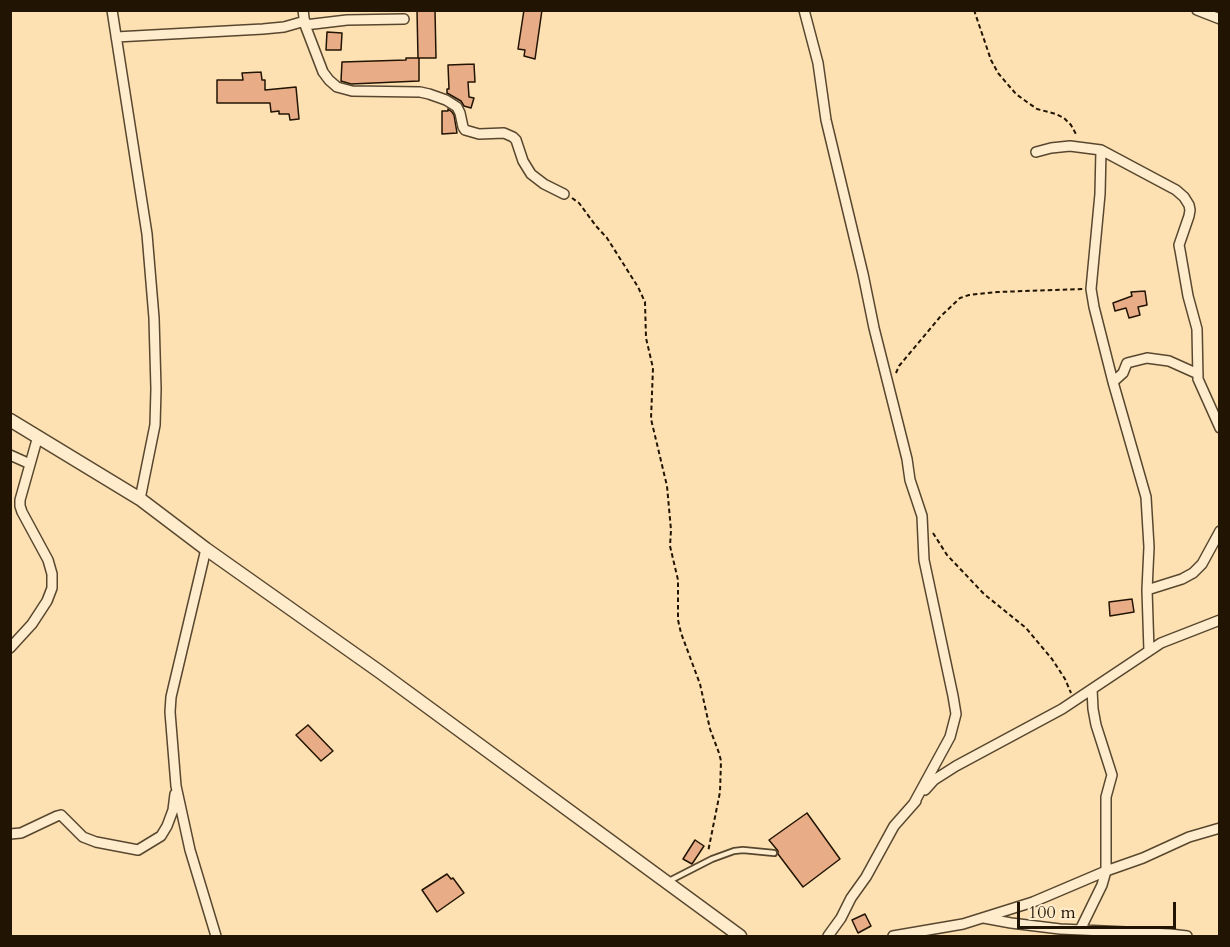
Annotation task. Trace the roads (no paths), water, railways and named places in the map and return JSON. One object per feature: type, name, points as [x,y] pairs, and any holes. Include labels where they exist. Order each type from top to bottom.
[{"type":"street","points":[[112,10],[147,234],[154,318],[155,425],[140,499]]},
{"type":"street","points":[[303,10],[305,23],[323,72],[337,87],[351,91],[420,92],[446,100],[457,107],[465,130],[479,134],[504,133],[513,136],[526,168],[531,174],[544,184],[564,194]]},
{"type":"street","points":[[804,10],[818,63],[826,120],[874,328],[907,459],[910,480],[922,516],[924,560],[956,714],[950,737],[914,803]]},
{"type":"street","points":[[1197,10],[1220,20]]},
{"type":"street","points":[[116,37],[263,29],[347,20],[404,19]]},
{"type":"street","points":[[1036,152],[1070,146],[1101,150],[1176,190],[1184,197],[1191,210],[1179,245],[1188,296],[1197,329],[1198,379],[1220,428]]},
{"type":"street","points":[[1101,150],[1100,194],[1091,289],[1113,382],[1146,497],[1149,547],[1147,590],[1149,651]]},
{"type":"street","points":[[1113,382],[1123,374],[1127,363],[1147,358],[1169,361],[1198,374]]},
{"type":"street","points":[[10,420],[140,499],[740,936]]},
{"type":"street","points":[[10,648],[32,624],[47,601],[52,588],[52,574],[48,560],[20,506],[38,436]]},
{"type":"street","points":[[10,455],[30,464]]},
{"type":"street","points":[[1147,590],[1182,579],[1193,573],[1202,564],[1220,531]]},
{"type":"street","points":[[206,549],[171,697],[170,712],[176,786],[190,849],[216,936]]},
{"type":"street","points":[[828,936],[866,877],[894,826],[934,780],[1062,709],[1161,643],[1220,620]]},
{"type":"street","points":[[1080,930],[1102,885],[1106,871],[1106,797],[1112,775],[1096,725],[1092,689]]},
{"type":"street","points":[[10,834],[21,833],[62,815],[83,837],[96,842],[138,850],[161,836],[167,826],[173,810],[176,786]]},
{"type":"street","points":[[893,936],[963,924],[1033,902],[1189,837],[1220,828]]},
{"type":"street","points":[[982,918],[1047,928],[1187,936]]},
{"type":"lane","points":[[667,882],[734,851],[774,853]]}]
